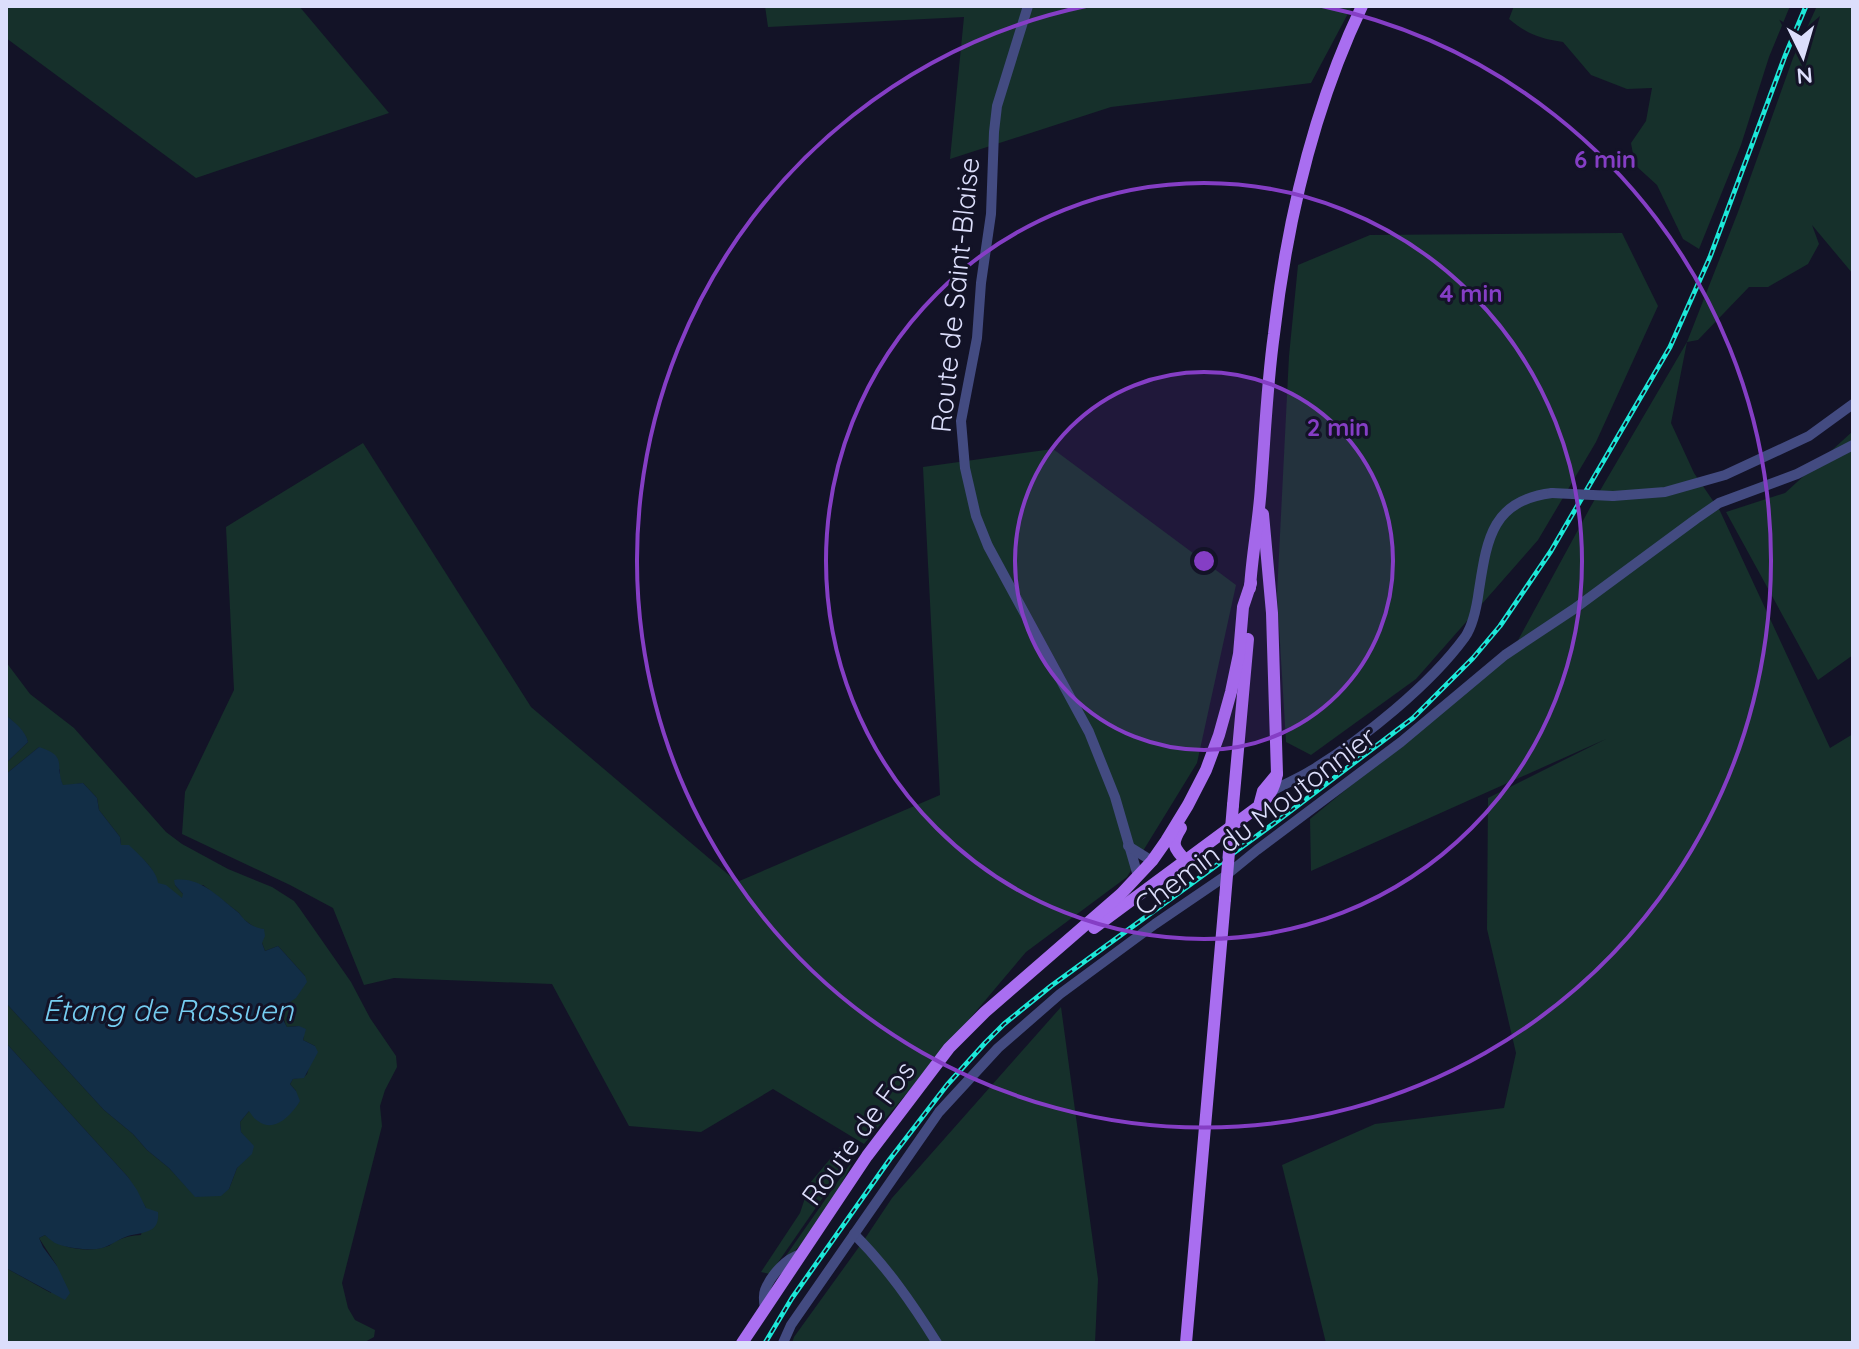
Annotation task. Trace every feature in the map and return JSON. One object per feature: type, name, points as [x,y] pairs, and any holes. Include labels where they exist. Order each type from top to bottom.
[{"type":"main road","points":[[1186,1343],[1273,337],[1282,273],[1310,145],[1348,35],[1362,6]]},
{"type":"main road","points":[[1036,970],[1259,806],[1274,790],[1277,774],[1272,613],[1265,521],[1260,499]]},
{"type":"main road","points":[[1036,970],[1108,906],[1152,861],[1188,805],[1219,735],[1239,654],[1243,607],[1251,583]]},
{"type":"main road","points":[[1186,861],[1176,851],[1175,838],[1201,791],[1206,770]]},
{"type":"main road","points":[[1259,806],[1263,791],[1277,774]]},
{"type":"main road","points":[[1152,861],[1163,865],[1186,861]]},
{"type":"main road","points":[[1152,861],[1157,872],[1157,883]]},
{"type":"main road","points":[[1138,876],[1157,883]]},
{"type":"main road","name":"Route de Fos","points":[[742,1343],[870,1153],[949,1048],[985,1012],[1036,970]]},
{"type":"street","name":"Route de Saint-Blaise","points":[[1028,6],[997,106],[991,214],[977,338],[961,421],[965,468],[976,516],[988,546],[1089,732],[1115,797],[1138,876]]},
{"type":"street","points":[[1274,790],[1311,771],[1392,712],[1436,670],[1467,634],[1476,607],[1484,556],[1494,527],[1508,509],[1531,496],[1552,493],[1613,496],[1665,492],[1725,475],[1809,436],[1853,404]]},
{"type":"street","name":"Chemin du Moutonnier","points":[[783,1343],[791,1325],[939,1112],[998,1048],[1060,994],[1224,877],[1401,742],[1505,655],[1574,609],[1719,503],[1797,474],[1853,445]]},
{"type":"street","points":[[1277,774],[1300,776]]},
{"type":"street","points":[[1128,846],[1152,861]]},
{"type":"street","points":[[854,1234],[904,1291],[937,1343]]},
{"type":"green space","points":[[6,6],[299,6],[389,113],[196,178],[6,38]]},
{"type":"green space","points":[[765,6],[1352,6],[1311,83],[1111,107],[950,159],[964,17],[768,27]]},
{"type":"green space","points":[[1514,6],[1790,6],[1769,57],[1741,145],[1699,249],[1683,239],[1657,185],[1635,165],[1631,143],[1646,121],[1652,88],[1627,89],[1591,75],[1563,42],[1534,35],[1509,19]]},
{"type":"green space","points":[[1817,6],[1853,6],[1853,274],[1812,225],[1819,244],[1808,264],[1768,287],[1749,287],[1698,340],[1687,342],[1793,58]]},
{"type":"green space","points":[[1622,233],[1658,306],[1596,442],[1538,540],[1416,679],[1311,755],[1286,742],[1277,594],[1289,356],[1298,265],[1370,235]]},
{"type":"green space","points":[[1687,342],[1671,423],[1694,473],[1720,511],[1830,748],[1853,734],[1853,1343],[1326,1343],[1282,1165],[1375,1124],[1504,1108],[1516,1053],[1487,929],[1488,798],[1606,739],[1311,871],[1310,819],[1510,655],[1591,506]]},
{"type":"green space","points":[[1853,431],[1853,655],[1818,680],[1726,512],[1785,493]]},
{"type":"green space","points":[[363,443],[531,707],[737,882],[940,795],[923,467],[1053,449],[1236,585],[1197,763],[1127,877],[1026,952],[864,1144],[773,1089],[701,1132],[629,1126],[552,984],[394,978],[364,985],[333,908],[182,834],[185,792],[234,690],[226,527]]},
{"type":"green space","points":[[6,662],[30,694],[74,728],[166,832],[228,869],[272,887],[294,901],[351,982],[370,1018],[396,1056],[397,1067],[380,1106],[382,1126],[342,1283],[348,1308],[355,1320],[375,1330],[374,1337],[363,1343],[6,1343],[6,1268],[51,1293],[57,1266],[39,1238],[45,1235],[58,1243],[82,1249],[109,1246],[122,1238],[141,1235],[146,1208],[128,1177],[6,1043],[6,1003],[104,1110],[169,1168],[196,1197],[229,1189],[243,1161],[247,1140],[241,1132],[240,1122],[249,1111],[296,1091],[290,1084],[293,1079],[307,1074],[315,1046],[303,1040],[299,1026],[287,1027],[284,1020],[288,1000],[305,976],[278,946],[265,951],[257,929],[203,885],[175,885],[183,894],[183,899],[157,884],[153,871],[144,860],[121,845],[120,837],[99,810],[97,798],[83,783],[63,786],[60,770],[39,747],[6,774],[6,763],[28,742],[6,715]]},
{"type":"green space","points":[[1061,1007],[1098,1279],[1095,1343],[792,1343],[892,1198]]},
{"type":"green space","points":[[840,1147],[851,1157],[770,1274],[761,1272],[800,1213],[810,1183]]},
{"type":"green space","points":[[855,1157],[816,1227],[783,1260]]},
{"type":"water","points":[[6,715],[22,730],[28,742],[6,763]]},
{"type":"water","name":"Étang de Rassuen","points":[[39,747],[57,758],[63,785],[83,783],[97,798],[99,810],[120,837],[121,845],[129,845],[142,858],[158,883],[166,885],[182,898],[183,894],[174,880],[193,881],[209,889],[250,924],[264,929],[262,943],[265,951],[278,946],[305,976],[307,982],[296,998],[284,1006],[282,1018],[287,1027],[306,1029],[303,1040],[315,1046],[318,1052],[304,1078],[293,1079],[290,1084],[300,1101],[277,1124],[264,1124],[249,1111],[240,1122],[241,1132],[254,1146],[252,1154],[237,1168],[229,1189],[221,1196],[195,1197],[169,1168],[104,1110],[6,1003],[6,774]]},
{"type":"water","name":"Étang de Rassuen","points":[[6,1043],[128,1177],[146,1208],[158,1212],[156,1224],[149,1231],[100,1248],[66,1246],[55,1243],[45,1235],[39,1238],[70,1293],[65,1300],[6,1268]]},
{"type":"railway","points":[[765,1343],[792,1298],[890,1159],[947,1085],[1004,1024],[1413,718],[1500,626],[1551,551],[1670,347],[1710,257],[1806,6]]}]
